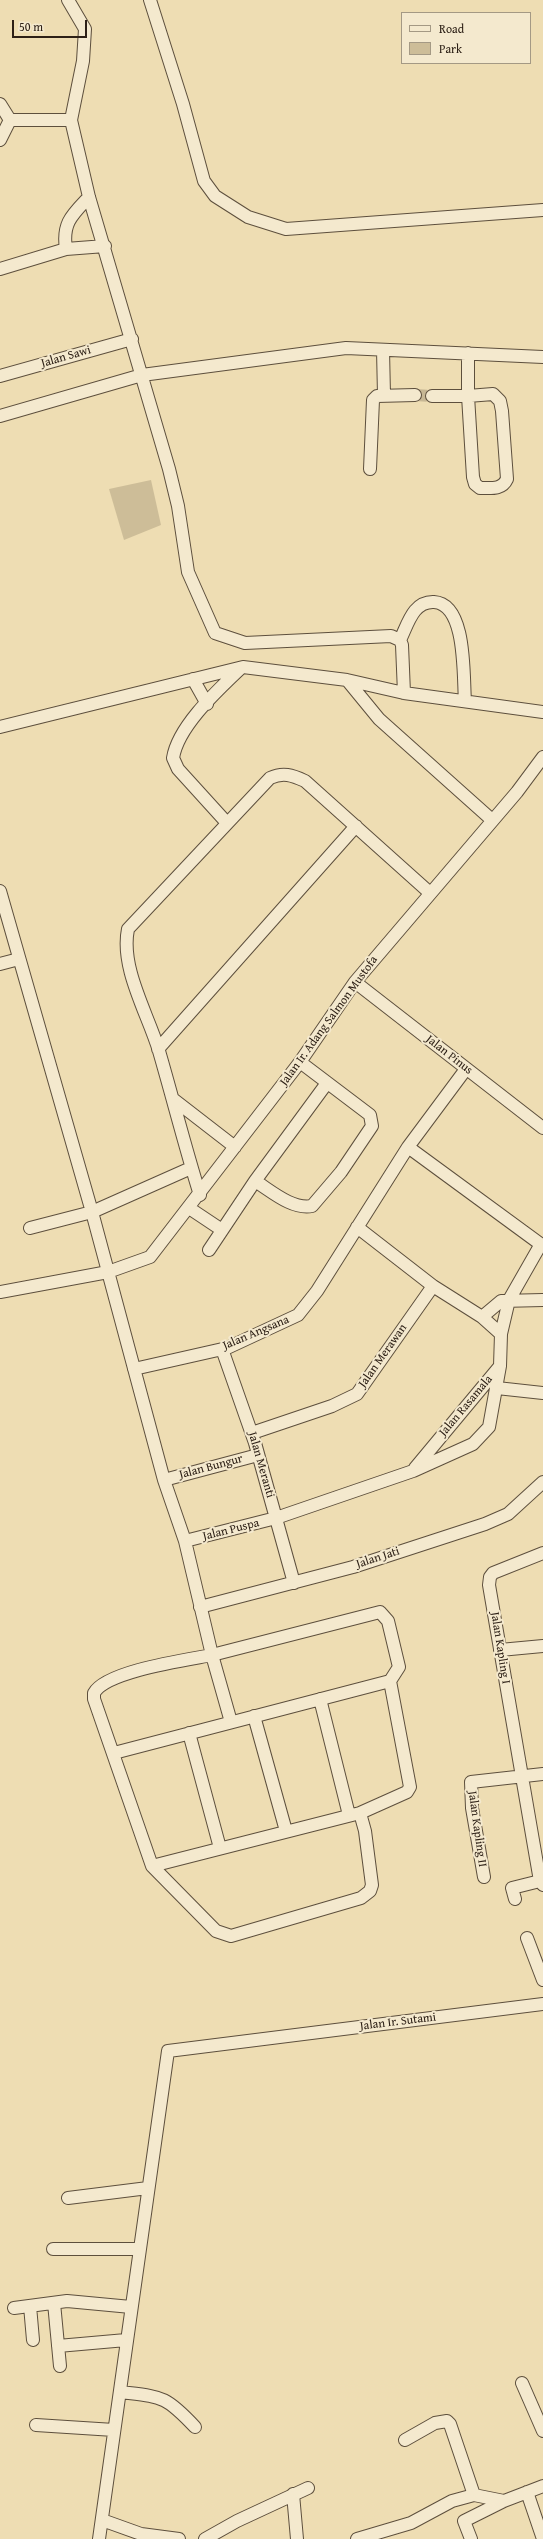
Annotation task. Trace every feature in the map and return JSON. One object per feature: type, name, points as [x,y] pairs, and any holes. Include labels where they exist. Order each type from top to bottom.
[{"type":"street","points":[[68,0],[85,29],[83,61],[71,120],[89,196],[132,339],[176,499],[188,572],[216,633],[245,643],[320,640],[371,635],[392,636],[400,640],[402,645],[404,693]]},
{"type":"street","points":[[150,0],[184,104],[204,181],[215,196],[248,216],[286,229],[543,210]]},
{"type":"street","points":[[0,104],[10,120]]},
{"type":"street","points":[[10,120],[71,120]]},
{"type":"street","points":[[0,140],[10,120]]},
{"type":"street","points":[[66,249],[64,236],[67,222],[89,196]]},
{"type":"street","points":[[0,269],[66,249],[105,246]]},
{"type":"street","name":"Jalan Sawi","points":[[0,376],[132,339]]},
{"type":"street","points":[[0,416],[142,375],[346,348],[543,357]]},
{"type":"street","points":[[383,350],[384,395]]},
{"type":"street","points":[[432,396],[468,396],[493,394],[500,401],[507,478],[505,484],[498,488],[480,488],[476,484],[468,396],[468,353]]},
{"type":"street","points":[[370,469],[373,400],[377,396],[384,395],[415,395]]},
{"type":"street","points":[[400,640],[416,607],[428,602],[442,602],[453,612],[461,642],[465,701]]},
{"type":"street","points":[[0,727],[243,667],[347,680],[404,693],[543,712]]},
{"type":"street","points":[[227,822],[178,769],[173,758],[183,731],[243,667]]},
{"type":"street","points":[[193,679],[208,704]]},
{"type":"street","points":[[347,680],[378,719],[492,820]]},
{"type":"street","name":"Jalan Ir. Adang Salmon Mustofa","points":[[0,1292],[108,1272],[150,1257],[200,1195],[300,1062],[355,982],[492,820],[543,757]]},
{"type":"street","points":[[200,1195],[158,1049],[127,960],[125,943],[128,929],[270,778],[288,774],[305,781],[430,893]]},
{"type":"street","points":[[158,1049],[356,826]]},
{"type":"street","points":[[0,891],[92,1212],[164,1480],[185,1541],[200,1607],[230,1722]]},
{"type":"street","points":[[0,964],[19,960]]},
{"type":"street","name":"Jalan Pinus","points":[[355,982],[543,1128]]},
{"type":"street","points":[[255,1181],[273,1194],[306,1207],[312,1206],[341,1172],[372,1126],[373,1120],[370,1115],[300,1062]]},
{"type":"street","name":"Jalan Angsana","points":[[134,1369],[222,1349],[298,1315],[317,1291],[408,1147],[466,1069]]},
{"type":"street","points":[[209,1250],[255,1181],[327,1083]]},
{"type":"street","points":[[172,1099],[235,1148]]},
{"type":"street","points":[[408,1147],[542,1245],[509,1300],[501,1334],[500,1366]]},
{"type":"street","points":[[30,1228],[92,1212],[191,1168]]},
{"type":"street","points":[[190,1208],[222,1230]]},
{"type":"street","points":[[357,1227],[433,1286],[482,1317],[501,1334]]},
{"type":"street","name":"Jalan Merawan","points":[[252,1433],[332,1406],[356,1394],[433,1286]]},
{"type":"street","points":[[482,1317],[501,1301],[543,1300]]},
{"type":"street","name":"Jalan Meranti","points":[[222,1349],[252,1433],[294,1583]]},
{"type":"street","name":"Jalan Rasamala","points":[[276,1518],[413,1471],[473,1444],[489,1427],[500,1366]]},
{"type":"street","name":"Jalan Rasamala","points":[[413,1471],[500,1366]]},
{"type":"street","points":[[497,1388],[543,1393]]},
{"type":"street","name":"Jalan Bungur","points":[[164,1480],[258,1455]]},
{"type":"street","name":"Jalan Jati","points":[[200,1607],[353,1567],[485,1524],[508,1514],[543,1482]]},
{"type":"street","name":"Jalan Puspa","points":[[185,1541],[276,1518]]},
{"type":"street","name":"Jalan Kapling I","points":[[542,1883],[500,1650],[490,1577],[493,1573],[543,1553]]},
{"type":"street","points":[[114,1753],[230,1722],[390,1681],[399,1667],[388,1620],[380,1612],[212,1655],[156,1666],[106,1680],[97,1687],[94,1693],[94,1700],[114,1753],[152,1866],[216,1931],[231,1936],[361,1898],[370,1891],[372,1885],[365,1831],[354,1814],[320,1699]]},
{"type":"street","points":[[500,1650],[543,1646]]},
{"type":"street","points":[[152,1866],[354,1814],[407,1792],[410,1787],[390,1681]]},
{"type":"street","points":[[254,1716],[286,1831]]},
{"type":"street","points":[[190,1733],[220,1848]]},
{"type":"street","name":"Jalan Kapling II","points":[[484,1877],[472,1808],[471,1782],[490,1779],[522,1778],[543,1774]]},
{"type":"street","points":[[515,1899],[512,1888],[542,1883]]},
{"type":"street","points":[[527,1938],[543,1980]]},
{"type":"street","name":"Jalan Ir. Sutami","points":[[148,2188],[168,2051],[543,2004]]},
{"type":"street","points":[[68,2198],[148,2188],[99,2539]]},
{"type":"street","points":[[53,2249],[139,2249]]},
{"type":"street","points":[[14,2308],[67,2301],[131,2307]]},
{"type":"street","points":[[54,2303],[60,2366]]},
{"type":"street","points":[[30,2306],[33,2340]]},
{"type":"street","points":[[58,2346],[126,2340]]},
{"type":"street","points":[[522,2383],[543,2431]]},
{"type":"street","points":[[120,2392],[156,2396],[173,2404],[195,2427]]},
{"type":"street","points":[[405,2440],[435,2423],[447,2421],[450,2424],[474,2495]]},
{"type":"street","points":[[36,2425],[114,2430]]},
{"type":"street","points":[[471,2539],[464,2522],[504,2501],[543,2486]]},
{"type":"street","points":[[205,2539],[237,2521],[308,2488]]},
{"type":"street","points":[[527,2492],[543,2539]]},
{"type":"street","points":[[293,2494],[297,2539]]},
{"type":"street","points":[[357,2539],[411,2523],[452,2501],[474,2495],[504,2501]]},
{"type":"street","points":[[102,2520],[142,2534],[179,2539]]},
{"type":"green space","points":[[151,480],[161,525],[124,540],[109,489]]},
{"type":"tunnel","points":[[415,395],[432,396]]}]
